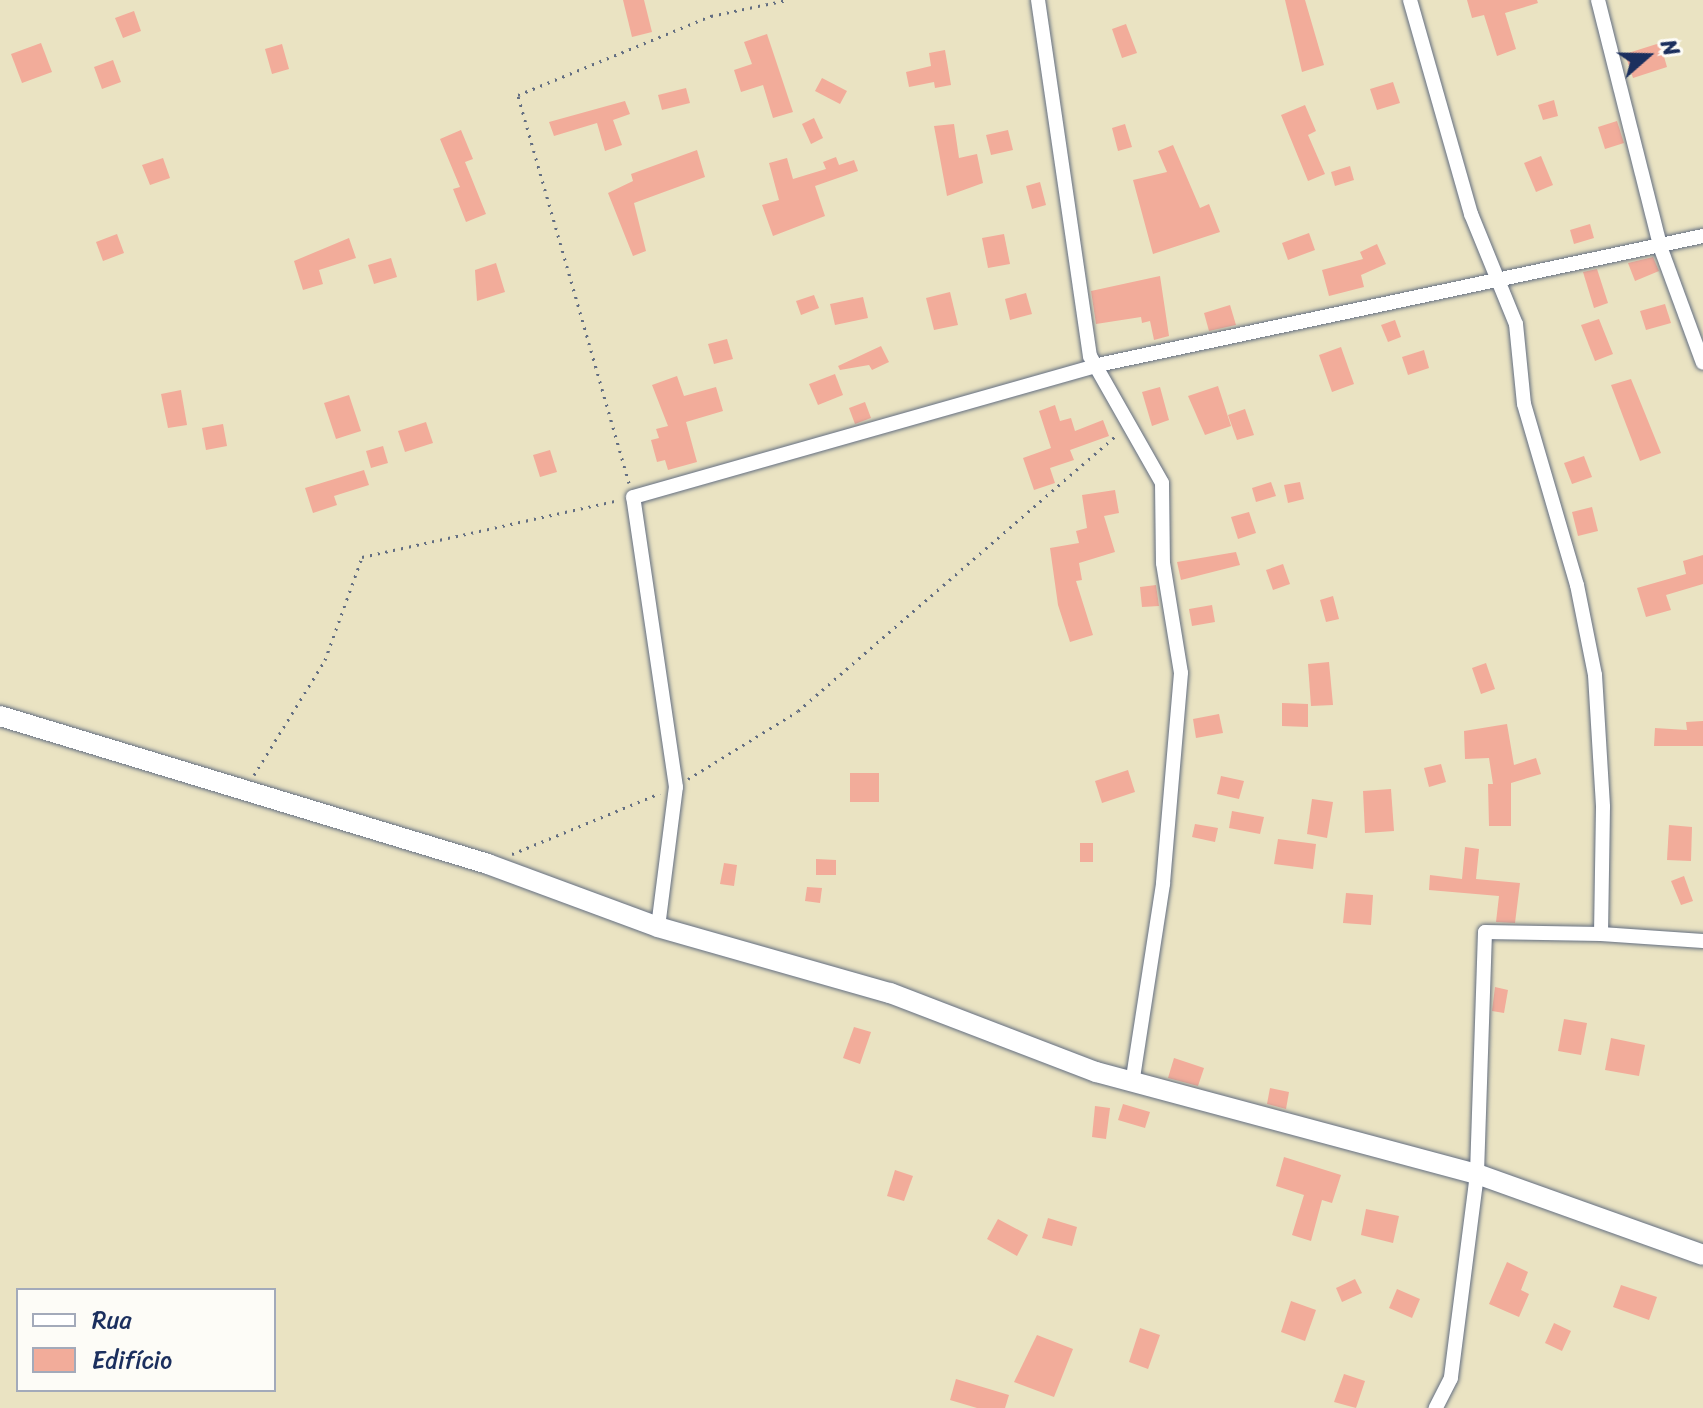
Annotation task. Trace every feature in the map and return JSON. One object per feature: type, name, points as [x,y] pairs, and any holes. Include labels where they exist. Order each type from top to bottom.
[{"type":"street","points":[[1038,0],[1090,356],[1098,365],[1162,483],[1163,563],[1181,673],[1163,884],[1133,1078]]},
{"type":"street","points":[[1410,0],[1471,214],[1516,324],[1524,404],[1577,585],[1595,675],[1602,750],[1601,934]]},
{"type":"street","points":[[1598,0],[1661,249],[1703,363]]},
{"type":"street","points":[[658,927],[676,787],[633,497],[1098,365],[1661,249],[1703,236]]},
{"type":"street","points":[[0,716],[488,864],[658,927],[890,993],[1096,1072],[1133,1078],[1477,1174],[1703,1255]]},
{"type":"street","points":[[1436,1408],[1451,1378],[1477,1174],[1485,932],[1601,934],[1703,941]]},
{"type":"path","points":[[244,791],[325,660],[362,557],[633,497],[518,95],[711,16],[787,0]]},
{"type":"path","points":[[488,864],[676,787],[798,711],[1130,424]]},
{"type":"building","points":[[623,0],[644,0],[652,32],[632,37]]},
{"type":"building","points":[[1285,0],[1305,0],[1324,65],[1302,72]]},
{"type":"building","points":[[1467,0],[1537,0],[1538,3],[1505,13],[1516,49],[1497,56],[1484,15],[1472,18]]},
{"type":"building","points":[[134,11],[141,31],[123,38],[115,18]]},
{"type":"building","points":[[1126,24],[1137,53],[1122,58],[1112,29]]},
{"type":"building","points":[[767,34],[793,112],[773,118],[763,85],[741,92],[734,70],[752,64],[744,42]]},
{"type":"building","points":[[41,43],[52,72],[22,83],[11,54]]},
{"type":"building","points":[[1660,43],[1667,67],[1633,78],[1625,54]]},
{"type":"building","points":[[282,44],[289,69],[272,74],[265,49]]},
{"type":"building","points":[[945,50],[951,85],[935,88],[934,82],[909,87],[906,72],[931,66],[929,53]]},
{"type":"building","points":[[113,60],[121,82],[102,89],[94,67]]},
{"type":"building","points":[[822,78],[847,91],[840,104],[815,91]]},
{"type":"building","points":[[1393,82],[1400,103],[1377,110],[1370,89]]},
{"type":"building","points":[[686,88],[690,103],[662,110],[658,95]]},
{"type":"building","points":[[1554,100],[1558,116],[1543,120],[1538,105]]},
{"type":"building","points":[[625,101],[630,114],[613,120],[622,145],[605,151],[597,123],[554,136],[549,122]]},
{"type":"building","points":[[1305,105],[1316,131],[1308,135],[1325,174],[1308,181],[1281,115]]},
{"type":"building","points":[[814,118],[823,138],[811,144],[802,124]]},
{"type":"building","points":[[1617,121],[1624,143],[1605,149],[1598,127]]},
{"type":"building","points":[[954,124],[959,158],[977,154],[983,183],[947,196],[934,126]]},
{"type":"building","points":[[1125,124],[1132,147],[1118,151],[1112,128]]},
{"type":"building","points":[[461,130],[473,159],[465,162],[486,214],[466,222],[453,189],[460,187],[440,139]]},
{"type":"building","points":[[1008,130],[1013,150],[991,155],[986,135]]},
{"type":"building","points":[[1173,145],[1200,208],[1209,204],[1220,232],[1153,254],[1133,180],[1167,172],[1158,151]]},
{"type":"building","points":[[697,150],[705,177],[634,203],[646,251],[633,256],[608,193],[633,181],[631,174]]},
{"type":"building","points":[[1541,156],[1553,185],[1536,192],[1524,163]]},
{"type":"building","points":[[836,157],[839,165],[854,160],[858,171],[815,186],[825,216],[773,236],[762,205],[779,200],[769,163],[787,158],[793,179],[826,169],[823,162]]},
{"type":"building","points":[[163,158],[170,178],[150,185],[142,165]]},
{"type":"building","points":[[1350,166],[1354,180],[1335,186],[1331,172]]},
{"type":"building","points":[[1040,182],[1046,205],[1032,209],[1026,186]]},
{"type":"building","points":[[1590,224],[1594,238],[1574,244],[1570,230]]},
{"type":"building","points":[[1309,233],[1315,250],[1288,260],[1282,243]]},
{"type":"building","points":[[117,234],[124,253],[103,261],[96,242]]},
{"type":"building","points":[[1004,234],[1010,264],[988,268],[982,238]]},
{"type":"building","points":[[349,238],[356,258],[319,270],[323,284],[303,290],[294,261]]},
{"type":"building","points":[[1377,244],[1386,264],[1361,275],[1364,287],[1329,296],[1322,270],[1363,259],[1360,252]]},
{"type":"building","points":[[1653,257],[1659,271],[1635,281],[1628,263]]},
{"type":"building","points":[[391,258],[397,277],[374,284],[368,265]]},
{"type":"building","points":[[496,263],[505,292],[477,301],[475,270]]},
{"type":"building","points":[[1597,269],[1608,303],[1594,308],[1583,272]]},
{"type":"building","points":[[1160,276],[1169,336],[1154,340],[1150,321],[1142,323],[1141,317],[1096,324],[1091,291]]},
{"type":"building","points":[[950,292],[958,325],[934,330],[926,298]]},
{"type":"building","points":[[1026,293],[1032,314],[1010,320],[1005,299]]},
{"type":"building","points":[[814,295],[819,308],[801,315],[796,301]]},
{"type":"building","points":[[863,297],[868,318],[835,325],[830,304]]},
{"type":"building","points":[[1665,304],[1671,323],[1646,330],[1640,311]]},
{"type":"building","points":[[1230,305],[1236,325],[1209,331],[1204,313]]},
{"type":"building","points":[[1599,319],[1613,354],[1595,361],[1581,325]]},
{"type":"building","points":[[1395,320],[1401,337],[1388,342],[1381,325]]},
{"type":"building","points":[[727,339],[733,359],[714,364],[708,344]]},
{"type":"building","points":[[881,346],[889,362],[872,370],[869,365],[840,370],[838,366]]},
{"type":"building","points":[[1341,347],[1354,384],[1332,392],[1319,355]]},
{"type":"building","points":[[1424,350],[1429,368],[1408,375],[1402,357]]},
{"type":"building","points":[[835,374],[843,395],[818,405],[809,384]]},
{"type":"building","points":[[677,376],[684,396],[716,387],[723,411],[686,422],[697,462],[668,470],[665,460],[657,462],[651,440],[659,438],[656,429],[668,426],[652,385]]},
{"type":"building","points":[[1631,379],[1661,453],[1640,461],[1611,385]]},
{"type":"building","points":[[1218,386],[1231,426],[1205,435],[1188,396]]},
{"type":"building","points":[[1160,387],[1169,420],[1152,426],[1142,392]]},
{"type":"building","points":[[181,390],[187,425],[168,428],[161,394]]},
{"type":"building","points":[[349,395],[361,431],[336,439],[324,403]]},
{"type":"building","points":[[865,402],[871,418],[855,424],[849,408]]},
{"type":"building","points":[[1055,405],[1060,421],[1071,418],[1075,431],[1103,420],[1109,436],[1070,450],[1074,460],[1050,468],[1055,483],[1034,490],[1023,458],[1051,448],[1039,411]]},
{"type":"building","points":[[1245,409],[1254,435],[1237,440],[1228,415]]},
{"type":"building","points":[[426,422],[433,443],[405,452],[398,431]]},
{"type":"building","points":[[223,424],[227,446],[206,450],[202,428]]},
{"type":"building","points":[[383,446],[388,463],[371,468],[366,451]]},
{"type":"building","points":[[550,450],[557,472],[540,477],[533,455]]},
{"type":"building","points":[[1584,456],[1592,477],[1572,484],[1564,463]]},
{"type":"building","points":[[364,470],[369,485],[334,496],[337,505],[313,513],[305,488]]},
{"type":"building","points":[[1271,482],[1276,496],[1256,502],[1252,488]]},
{"type":"building","points":[[1300,482],[1304,499],[1288,503],[1284,485]]},
{"type":"building","points":[[1115,490],[1119,513],[1104,516],[1115,552],[1079,563],[1082,580],[1076,581],[1093,635],[1070,642],[1058,605],[1050,548],[1079,543],[1076,531],[1087,528],[1082,495]]},
{"type":"building","points":[[1592,507],[1598,531],[1578,536],[1572,512]]},
{"type":"building","points":[[1249,512],[1256,533],[1238,539],[1231,517]]},
{"type":"building","points":[[1236,552],[1240,565],[1181,580],[1177,562]]},
{"type":"building","points":[[1703,555],[1703,584],[1666,595],[1671,610],[1646,617],[1637,588],[1686,574],[1683,561]]},
{"type":"building","points":[[1283,564],[1290,584],[1273,590],[1266,570]]},
{"type":"building","points":[[1156,585],[1159,606],[1142,607],[1140,587]]},
{"type":"building","points":[[1333,596],[1339,619],[1326,622],[1320,600]]},
{"type":"building","points":[[1212,605],[1215,622],[1192,626],[1189,609]]},
{"type":"building","points":[[1329,662],[1333,705],[1311,706],[1308,664]]},
{"type":"building","points":[[1486,663],[1495,689],[1481,694],[1472,668]]},
{"type":"building","points":[[1282,703],[1308,704],[1308,727],[1282,726]]},
{"type":"building","points":[[1219,714],[1223,733],[1196,738],[1193,719]]},
{"type":"building","points":[[1703,721],[1703,746],[1654,746],[1655,728],[1687,730],[1686,722]]},
{"type":"building","points":[[1507,724],[1514,765],[1536,758],[1541,774],[1511,783],[1511,826],[1489,826],[1488,784],[1493,784],[1489,758],[1465,759],[1464,731]]},
{"type":"building","points":[[1441,764],[1446,782],[1429,787],[1424,768]]},
{"type":"building","points":[[1128,770],[1135,792],[1102,803],[1095,781]]},
{"type":"building","points":[[850,773],[879,773],[879,802],[850,802]]},
{"type":"building","points":[[1221,776],[1244,781],[1239,799],[1217,794]]},
{"type":"building","points":[[1391,789],[1394,831],[1365,833],[1363,791]]},
{"type":"building","points":[[1312,799],[1333,802],[1327,838],[1307,834]]},
{"type":"building","points":[[1232,811],[1264,817],[1260,834],[1229,828]]},
{"type":"building","points":[[1195,824],[1218,828],[1215,842],[1192,837]]},
{"type":"building","points":[[1669,825],[1692,827],[1691,861],[1667,860]]},
{"type":"building","points":[[1278,839],[1316,844],[1313,869],[1274,864]]},
{"type":"building","points":[[1080,843],[1093,843],[1093,862],[1080,862]]},
{"type":"building","points":[[1465,847],[1479,849],[1476,879],[1520,883],[1515,923],[1496,922],[1499,896],[1429,890],[1430,875],[1462,879]]},
{"type":"building","points":[[816,859],[836,860],[836,875],[816,875]]},
{"type":"building","points":[[724,863],[737,865],[734,886],[720,884]]},
{"type":"building","points":[[1684,876],[1693,901],[1681,905],[1671,881]]},
{"type":"building","points":[[807,887],[822,888],[820,903],[805,901]]},
{"type":"building","points":[[1346,893],[1373,895],[1371,925],[1343,923]]},
{"type":"building","points":[[1495,987],[1508,990],[1504,1013],[1492,1011]]},
{"type":"building","points":[[1564,1019],[1587,1023],[1581,1055],[1558,1051]]},
{"type":"building","points":[[854,1027],[871,1032],[860,1064],[843,1058]]},
{"type":"building","points":[[1611,1038],[1645,1045],[1639,1076],[1605,1070]]},
{"type":"building","points":[[1174,1058],[1204,1068],[1198,1086],[1168,1078]]},
{"type":"building","points":[[1270,1088],[1289,1092],[1286,1109],[1267,1104]]},
{"type":"building","points":[[1123,1104],[1150,1112],[1145,1128],[1118,1120]]},
{"type":"building","points":[[1095,1106],[1110,1108],[1106,1139],[1092,1137]]},
{"type":"building","points":[[1284,1157],[1341,1175],[1332,1203],[1322,1200],[1311,1241],[1292,1235],[1304,1195],[1276,1186]]},
{"type":"building","points":[[895,1170],[913,1176],[904,1201],[887,1196]]},
{"type":"building","points":[[1366,1209],[1399,1216],[1393,1243],[1361,1235]]},
{"type":"building","points":[[1048,1218],[1077,1227],[1072,1246],[1042,1238]]},
{"type":"building","points":[[998,1219],[1028,1235],[1017,1256],[987,1239]]},
{"type":"building","points":[[1507,1262],[1528,1272],[1521,1290],[1529,1294],[1519,1317],[1489,1304]]},
{"type":"building","points":[[1355,1279],[1362,1293],[1342,1302],[1336,1288]]},
{"type":"building","points":[[1621,1285],[1657,1297],[1649,1320],[1613,1307]]},
{"type":"building","points":[[1397,1289],[1420,1299],[1412,1318],[1389,1308]]},
{"type":"building","points":[[1291,1301],[1316,1310],[1305,1341],[1281,1332]]},
{"type":"building","points":[[1554,1323],[1571,1331],[1562,1351],[1545,1343]]},
{"type":"building","points":[[1140,1328],[1160,1335],[1148,1369],[1129,1362]]},
{"type":"building","points":[[1037,1335],[1073,1349],[1054,1397],[1014,1382]]},
{"type":"building","points":[[1344,1374],[1365,1381],[1356,1408],[1334,1402]]},
{"type":"building","points":[[956,1379],[1009,1395],[1005,1408],[977,1408],[950,1400]]}]
